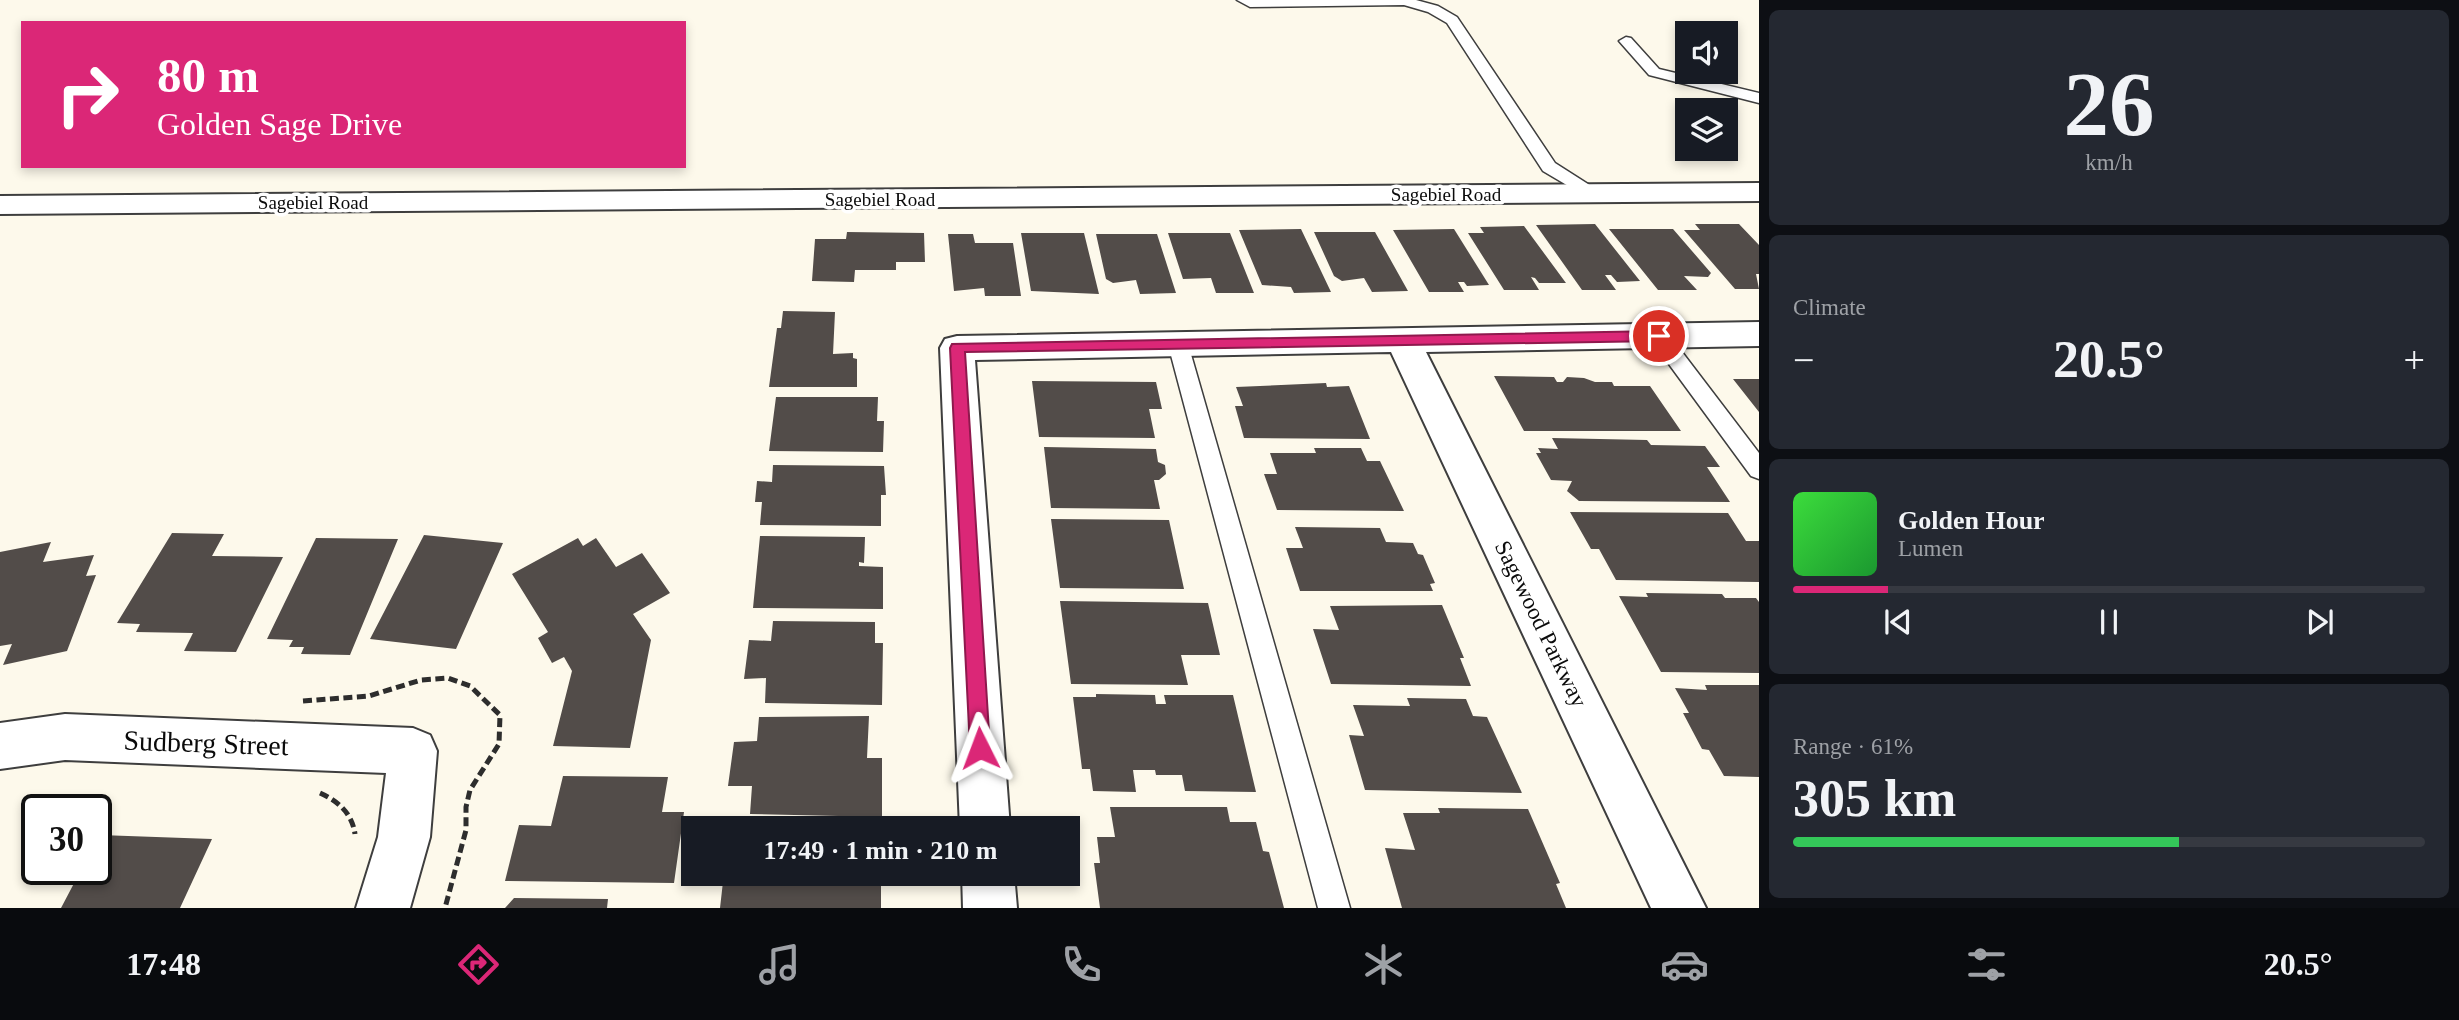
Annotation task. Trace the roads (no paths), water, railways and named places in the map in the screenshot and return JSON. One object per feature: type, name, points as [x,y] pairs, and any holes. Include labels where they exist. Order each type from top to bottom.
[{"type":"street","name":"Sagebiel Road","points":[[0,205],[1759,192]]},
{"type":"street","points":[[984,816],[957,348],[1759,334]]},
{"type":"street","name":"Sagewood Parkway","points":[[1403,340],[1679,908]]},
{"type":"street","name":"Sudberg Street","points":[[0,746],[65,737],[413,751],[404,836],[383,908]]},
{"type":"street","points":[[988,886],[989,908]]},
{"type":"lane","points":[[1244,0],[1250,3],[1404,1],[1433,9],[1452,20],[1549,167],[1593,193]]},
{"type":"lane","points":[[1626,41],[1654,72],[1759,98]]},
{"type":"lane","points":[[1659,336],[1759,470]]},
{"type":"lane","points":[[1178,344],[1335,908]]}]
